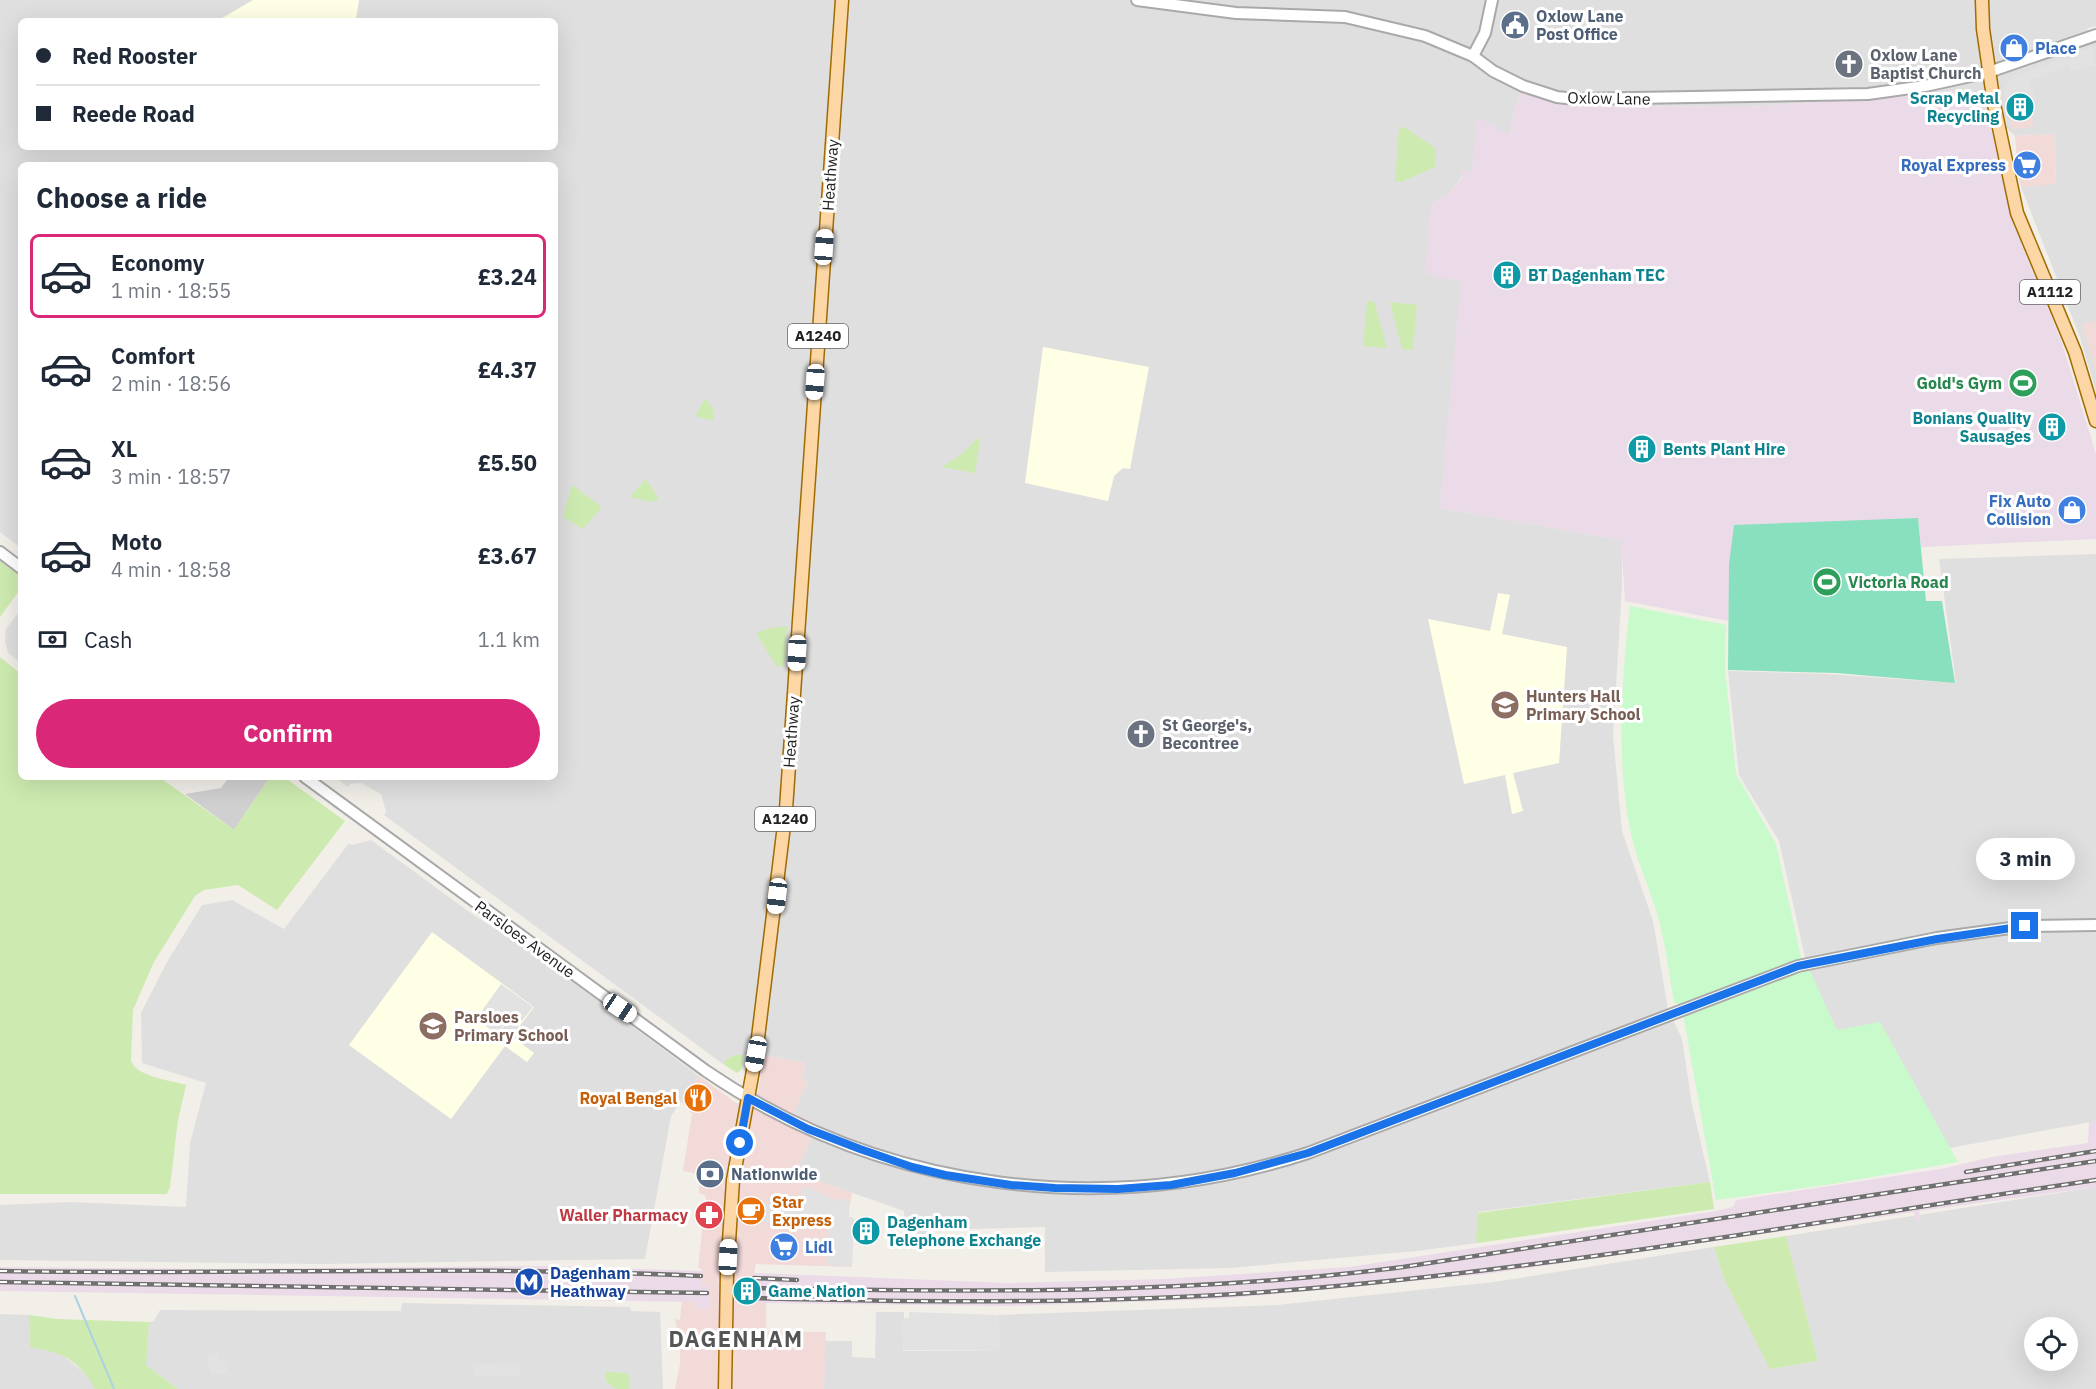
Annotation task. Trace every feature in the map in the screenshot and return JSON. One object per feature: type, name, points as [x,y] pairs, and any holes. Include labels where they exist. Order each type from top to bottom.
[{"type":"main road","name":"Heathway","points":[[725,1389],[727,1272],[733,1180],[748,1098],[771,939],[786,809],[842,0]]},
{"type":"main road","name":"A1112","points":[[1982,0],[1989,72],[2017,213],[2075,352],[2096,421]]},
{"type":"street","name":"Oxlow Lane","points":[[1137,0],[1236,13],[1345,16],[1425,36],[1473,56],[1493,71],[1523,86],[1557,97],[1575,99],[1868,94],[1925,86],[1989,72],[2096,35]]},
{"type":"street","points":[[1473,56],[1485,33],[1491,0]]},
{"type":"street","points":[[0,552],[18,566]]},
{"type":"street","name":"Parsloes Avenue","points":[[309,780],[706,1071],[748,1098],[808,1129],[912,1167],[945,1175],[1011,1185],[1118,1189],[1171,1185],[1235,1173],[1308,1153],[1808,963],[1937,939],[2025,926],[2096,925]]},
{"type":"shaded area","points":[[0,0],[2096,0],[2096,26],[2086,29],[2096,32],[2096,392],[2080,337],[2021,187],[2056,183],[2054,134],[2015,136],[1987,111],[1955,91],[1750,107],[1598,106],[1523,89],[1514,110],[1510,135],[1472,171],[1462,176],[1450,193],[1431,205],[1434,277],[1462,279],[1440,508],[1622,540],[1622,587],[1613,735],[1622,831],[1653,921],[1668,1009],[1682,1039],[1692,1105],[1710,1182],[1478,1212],[1478,1243],[1417,1251],[1230,1268],[1045,1272],[1045,1227],[933,1230],[931,1237],[913,1232],[904,1221],[904,1211],[796,1173],[817,1124],[793,1113],[808,1080],[802,1079],[805,1063],[763,1055],[735,1055],[723,1064],[384,815],[386,812],[381,794],[361,783],[350,784],[348,787],[338,780],[558,780],[558,162],[18,162],[18,546],[0,532]]},
{"type":"shaded area","points":[[253,0],[359,0],[356,18],[222,18]]},
{"type":"shaded area","points":[[2095,46],[2095,65],[2070,72],[2068,66],[2029,81],[2036,99],[2007,101],[2004,89],[2011,77]]},
{"type":"shaded area","points":[[1523,89],[1598,106],[1750,107],[1955,91],[1987,111],[2013,224],[2061,340],[2096,454],[2096,539],[1921,547],[1918,519],[1735,526],[1728,621],[1625,601],[1621,540],[1440,508],[1461,280],[1434,277],[1434,274],[1425,273],[1431,205],[1450,193],[1462,177],[1462,170],[1472,171],[1477,117],[1510,135],[1514,110]]},
{"type":"shaded area","points":[[2030,101],[2033,127],[2012,129],[2009,103]]},
{"type":"shaded area","points":[[2054,134],[2056,184],[2021,187],[2015,136]]},
{"type":"shaded area","points":[[2096,321],[2096,368],[2095,368],[2082,324]]},
{"type":"shaded area","points":[[1043,347],[1149,367],[1130,469],[1123,468],[1114,476],[1108,501],[1025,483]]},
{"type":"shaded area","points":[[2096,554],[2096,1121],[1950,1148],[1880,1025],[1837,1034],[1806,962],[1779,841],[1739,775],[1728,671],[1827,674],[1956,683],[1939,559]]},
{"type":"shaded area","name":"Hunters Hall Primary School","points":[[1498,593],[1510,595],[1502,634],[1567,647],[1559,763],[1513,773],[1523,811],[1512,814],[1505,775],[1464,784],[1428,619],[1490,631]]},
{"type":"shaded area","points":[[18,613],[18,661],[8,653],[5,641],[6,629]]},
{"type":"shaded area","points":[[227,780],[268,780],[234,830],[185,794],[221,788]]},
{"type":"shaded area","points":[[371,840],[468,911],[547,963],[699,1076],[671,1116],[645,1259],[320,1264],[0,1260],[0,1205],[71,1202],[186,1207],[190,1143],[206,1083],[142,1063],[141,1013],[167,962],[202,905],[232,900],[284,929],[349,843],[352,845]]},
{"type":"shaded area","name":"Parsloes Primary School","points":[[432,932],[534,1007],[519,1027],[509,1019],[502,1029],[534,1053],[527,1062],[505,1046],[451,1119],[349,1045]]},
{"type":"shaded area","points":[[501,984],[533,1007],[518,1026],[509,1019],[497,1034],[476,1019]]},
{"type":"shaded area","points":[[763,1055],[805,1063],[802,1079],[808,1080],[794,1113],[817,1124],[796,1173],[852,1193],[848,1217],[854,1218],[852,1267],[756,1264],[754,1273],[753,1303],[766,1303],[766,1331],[826,1332],[824,1389],[675,1389],[680,1364],[680,1341],[675,1319],[680,1320],[682,1301],[695,1302],[695,1309],[710,1309],[710,1286],[701,1286],[701,1269],[698,1268],[706,1196],[699,1193],[699,1174],[683,1171],[692,1114],[681,1101],[699,1076],[736,1103],[750,1104],[758,1092]]},
{"type":"shaded area","points":[[2096,1121],[2096,1187],[1919,1211],[1920,1221],[1916,1221],[1914,1212],[1487,1274],[1221,1299],[1007,1306],[753,1303],[754,1273],[1008,1283],[1164,1279],[1349,1267],[1716,1211],[1733,1207],[1736,1200],[1941,1169],[1991,1157],[2088,1143],[2089,1122]]},
{"type":"shaded area","points":[[2096,1187],[2096,1389],[824,1389],[825,1341],[852,1341],[852,1357],[875,1358],[876,1312],[904,1312],[903,1351],[1000,1351],[998,1315],[1277,1305],[1494,1282],[1714,1247],[1724,1279],[1771,1369],[1818,1361],[1786,1236]]},
{"type":"shaded area","points":[[802,1188],[810,1188],[838,1202],[839,1197],[849,1201],[849,1217],[854,1218],[852,1267],[827,1265],[829,1217],[811,1216],[811,1223],[762,1222],[764,1203],[799,1205]]},
{"type":"shaded area","points":[[550,1266],[701,1271],[701,1286],[710,1286],[710,1309],[695,1309],[695,1302],[0,1291],[0,1267],[210,1269]]},
{"type":"shaded area","points":[[402,1303],[630,1307],[631,1311],[660,1312],[663,1389],[178,1389],[146,1365],[149,1322],[154,1321],[160,1310],[401,1311]]},
{"type":"shaded area","points":[[909,1312],[998,1315],[1001,1351],[903,1350],[902,1318],[909,1318]]},
{"type":"shaded area","points":[[0,1314],[29,1315],[30,1346],[59,1352],[88,1376],[95,1389],[0,1389]]},
{"type":"shaded area","points":[[207,1353],[218,1353],[218,1360],[230,1360],[227,1367],[229,1374],[210,1373]]},
{"type":"shaded area","points":[[473,1364],[520,1365],[519,1377],[473,1376]]},
{"type":"green space","points":[[1399,127],[1406,128],[1436,149],[1435,167],[1401,182],[1395,182]]},
{"type":"green space","points":[[1367,301],[1374,301],[1387,348],[1363,346]]},
{"type":"green space","points":[[1390,302],[1417,305],[1413,350],[1402,349]]},
{"type":"green space","points":[[705,399],[713,408],[714,421],[695,416]]},
{"type":"green space","points":[[978,438],[980,440],[975,473],[942,467],[962,454]]},
{"type":"green space","points":[[645,480],[659,499],[651,502],[630,497]]},
{"type":"green space","points":[[572,485],[602,507],[583,529],[563,517]]},
{"type":"green space","name":"Victoria Road","points":[[1918,518],[1926,601],[1942,601],[1955,683],[1836,673],[1728,670],[1729,564],[1734,525]]},
{"type":"green space","points":[[0,561],[18,574],[18,592],[0,617]]},
{"type":"green space","points":[[1630,606],[1726,625],[1725,669],[1736,774],[1776,844],[1803,966],[1684,1008],[1674,1002],[1666,951],[1656,909],[1633,841],[1626,802],[1622,718]]},
{"type":"green space","points":[[787,626],[784,665],[777,667],[756,633]]},
{"type":"green space","points":[[0,657],[18,672],[18,780],[163,780],[234,830],[268,780],[288,780],[345,821],[277,910],[238,885],[204,890],[195,896],[154,962],[133,1010],[131,1060],[134,1066],[146,1074],[186,1085],[178,1120],[170,1187],[167,1194],[0,1194]]},
{"type":"green space","points":[[1809,969],[1837,1030],[1880,1022],[1958,1162],[1832,1184],[1716,1200],[1683,1014]]},
{"type":"green space","points":[[735,1055],[744,1055],[741,1070],[737,1073],[723,1064]]},
{"type":"green space","points":[[1710,1182],[1714,1209],[1478,1243],[1476,1239],[1478,1213]]},
{"type":"green space","points":[[1786,1236],[1818,1361],[1770,1369],[1724,1279],[1714,1247]]},
{"type":"green space","points":[[29,1315],[57,1319],[149,1322],[146,1365],[178,1389],[95,1389],[76,1364],[61,1355],[30,1347]]},
{"type":"green space","points":[[606,1372],[626,1373],[630,1377],[629,1389],[616,1389],[606,1381]]},
{"type":"waterway","points":[[75,1296],[114,1389]]},
{"type":"railway","points":[[1966,1172],[2096,1151]]},
{"type":"railway","points":[[753,1288],[1079,1290],[1241,1283],[1322,1276],[1403,1267],[2096,1161]]},
{"type":"railway","points":[[753,1298],[891,1301],[1097,1300],[1303,1289],[1402,1280],[1601,1255],[2096,1180]]},
{"type":"railway","points":[[0,1271],[526,1271],[701,1276]]},
{"type":"railway","points":[[754,1278],[797,1280]]},
{"type":"railway","points":[[0,1282],[707,1293]]},
{"type":"place","name":"Oxlow Lane Post Office","points":[[1515,25]]},
{"type":"place","name":"Place","points":[[2014,48]]},
{"type":"place","name":"Oxlow Lane Baptist Church","points":[[1849,64]]},
{"type":"place","name":"Scrap Metal Recycling","points":[[2020,107]]},
{"type":"place","name":"Royal Express","points":[[2027,165]]},
{"type":"place","name":"BT Dagenham TEC","points":[[1507,275]]},
{"type":"place","name":"Gold's Gym","points":[[2023,383]]},
{"type":"place","name":"Bonians Quality Sausages","points":[[2052,427]]},
{"type":"place","name":"Bents Plant Hire","points":[[1642,449]]},
{"type":"place","name":"Fix Auto Collision","points":[[2072,510]]},
{"type":"place","name":"Victoria Road","points":[[1827,582]]},
{"type":"place","name":"Hunters Hall Primary School","points":[[1505,705]]},
{"type":"place","name":"St George's, Becontree","points":[[1141,734]]},
{"type":"place","name":"Parsloes Primary School","points":[[433,1026]]},
{"type":"place","name":"Royal Bengal","points":[[698,1098]]},
{"type":"place","name":"Nationwide","points":[[710,1174]]},
{"type":"place","name":"Star Express","points":[[751,1211]]},
{"type":"place","name":"Waller Pharmacy","points":[[709,1215]]},
{"type":"place","name":"Dagenham Telephone Exchange","points":[[866,1231]]},
{"type":"place","name":"Lidl","points":[[784,1247]]},
{"type":"place","name":"Dagenham Heathway","points":[[529,1282]]},
{"type":"place","name":"Game Nation","points":[[747,1291]]},
{"type":"district","name":"DAGENHAM","points":[[736,1339]]},
{"type":"route","points":[[740,1143],[748,1098],[808,1129],[912,1167],[945,1175],[1011,1185],[1087,1190],[1171,1185],[1235,1173],[1308,1153],[1758,980],[1817,960],[2025,926]]}]
